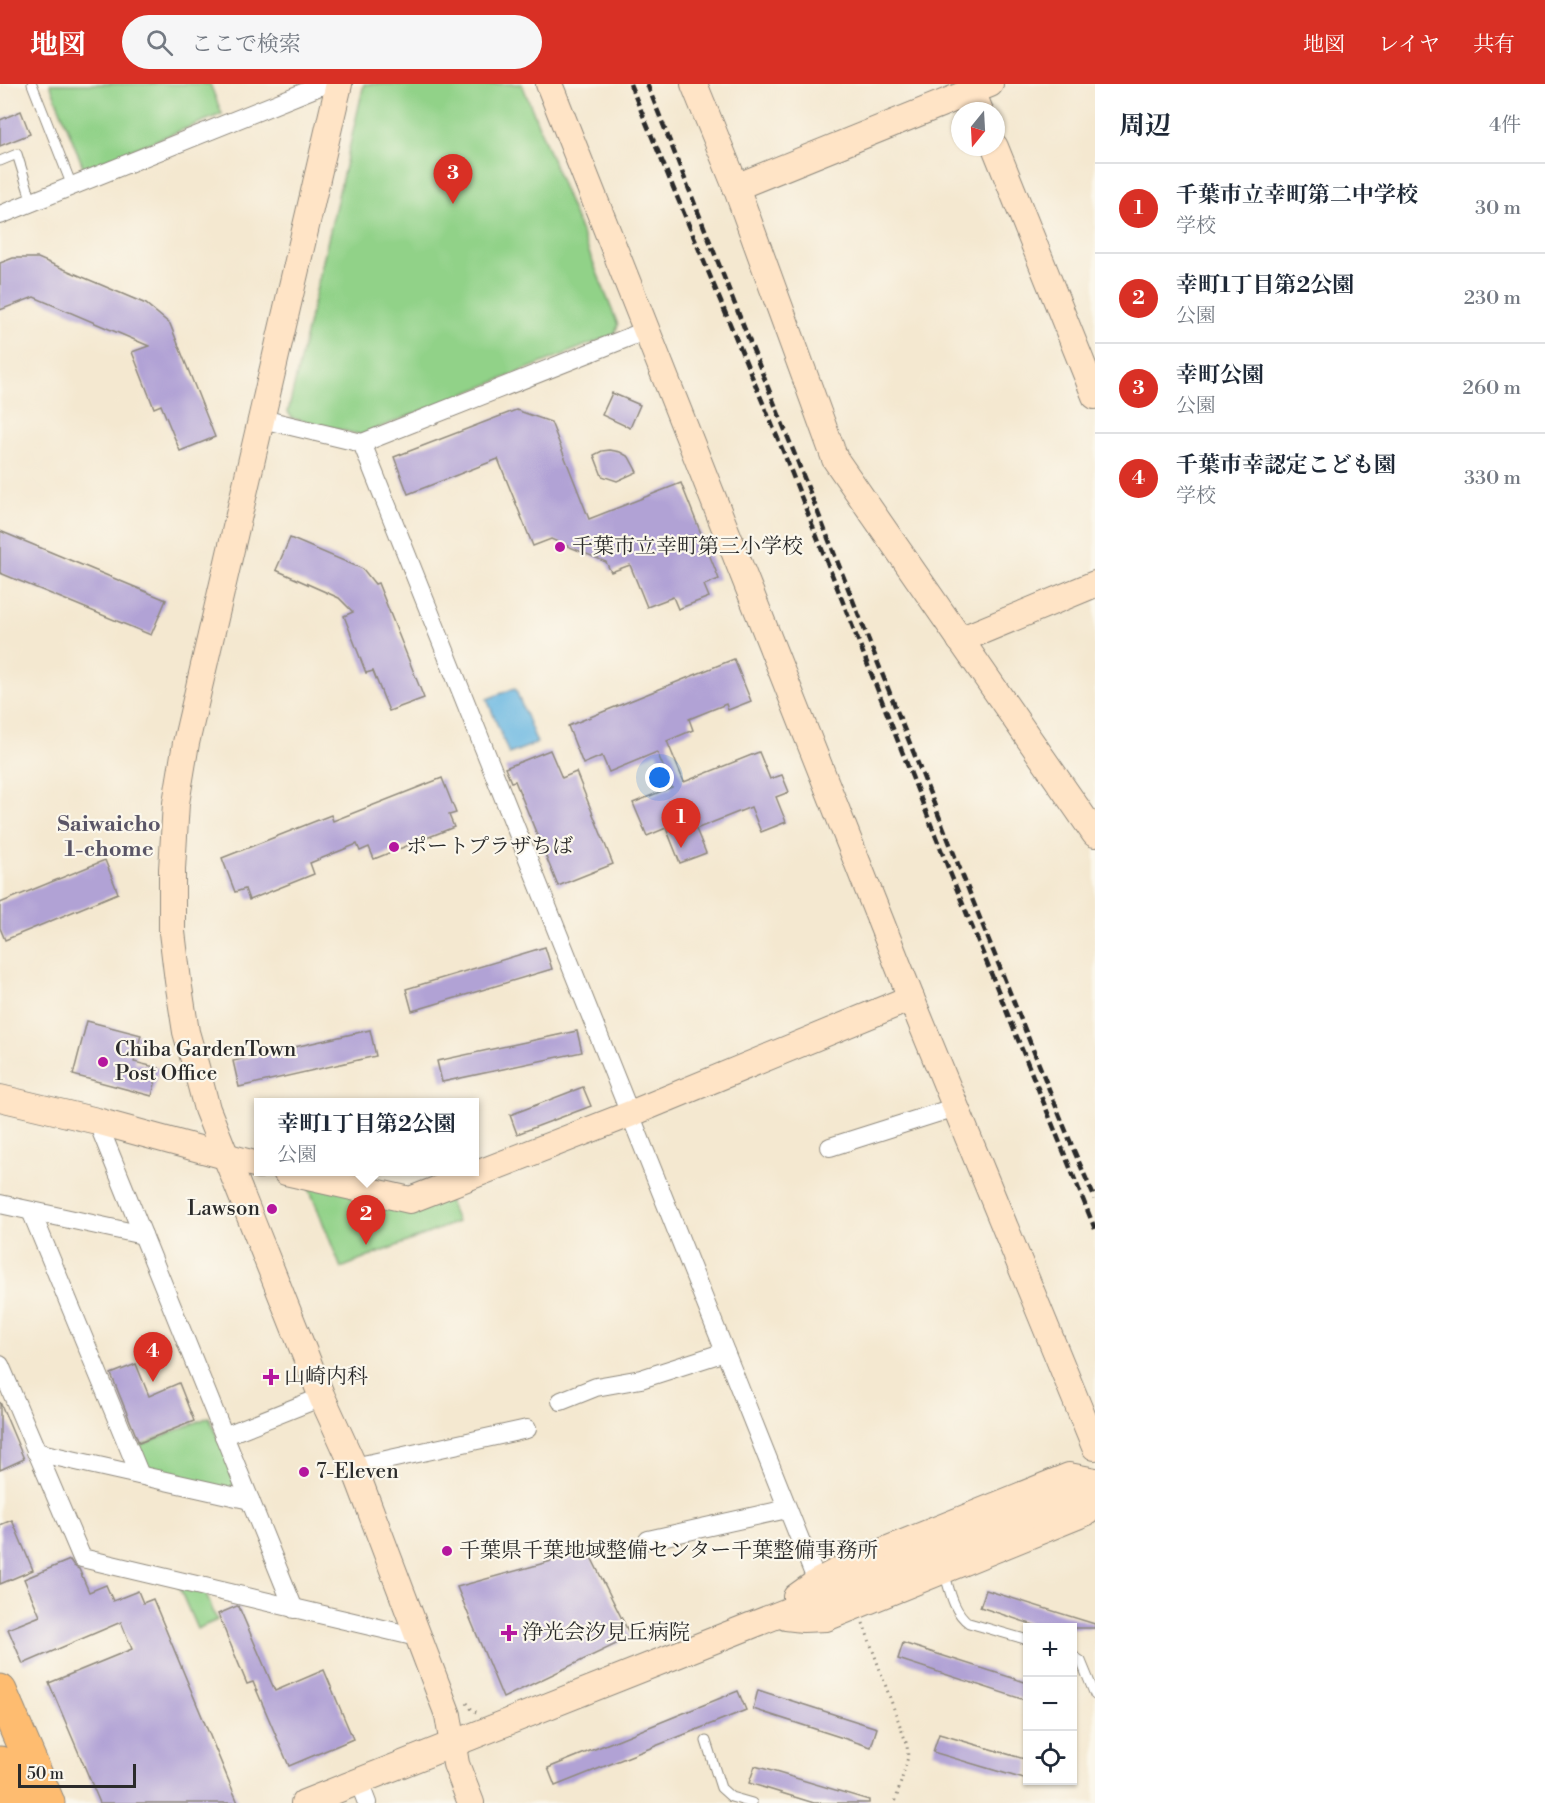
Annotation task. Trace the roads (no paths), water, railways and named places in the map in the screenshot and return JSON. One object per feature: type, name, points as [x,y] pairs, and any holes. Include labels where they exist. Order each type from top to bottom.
[{"type":"highway","points":[[0,1691],[48,1803]]},
{"type":"highway","points":[[0,1762],[17,1803]]},
{"type":"street","points":[[0,214],[325,84]]},
{"type":"street","points":[[339,84],[186,743],[176,802],[172,869],[172,932],[186,1032],[207,1109],[322,1397],[354,1467],[448,1715],[456,1764],[471,1803]]},
{"type":"street","points":[[549,84],[911,998],[1095,1446]]},
{"type":"street","points":[[694,84],[736,187],[835,459],[1095,834]]},
{"type":"street","points":[[736,187],[981,95]]},
{"type":"street","points":[[999,156],[1095,396]]},
{"type":"street","points":[[262,418],[362,442],[647,330]]},
{"type":"street","points":[[362,442],[817,1582]]},
{"type":"street","points":[[960,640],[1095,585]]},
{"type":"street","points":[[479,1173],[630,1114],[911,998]]},
{"type":"street","points":[[0,1098],[97,1121],[254,1164]]},
{"type":"street","points":[[830,1147],[956,1107]]},
{"type":"street","points":[[97,1121],[294,1608]]},
{"type":"street","points":[[304,1176],[410,1200],[471,1176]]},
{"type":"street","points":[[0,1204],[142,1235]]},
{"type":"street","points":[[31,1211],[140,1475]]},
{"type":"street","points":[[561,1401],[596,1386],[641,1379],[725,1352]]},
{"type":"street","points":[[0,1365],[82,1558],[417,1637]]},
{"type":"street","points":[[224,1436],[322,1397]]},
{"type":"street","points":[[354,1467],[527,1429]]},
{"type":"street","points":[[36,1452],[250,1500]]},
{"type":"street","points":[[777,1616],[796,1597],[817,1582],[851,1564],[1069,1476],[1095,1480]]},
{"type":"street","points":[[304,1803],[363,1793],[453,1745],[1095,1489]]},
{"type":"street","points":[[777,1616],[804,1619],[826,1618],[1087,1512],[1095,1502]]},
{"type":"street","points":[[648,1540],[788,1509]]},
{"type":"lane","points":[[32,84],[72,186]]},
{"type":"lane","points":[[0,161],[17,154],[32,202]]},
{"type":"lane","points":[[943,1570],[956,1608],[964,1620],[1023,1639]]},
{"type":"lane","points":[[1077,1658],[1081,1661],[1095,1695]]},
{"type":"lane","points":[[706,1741],[722,1788],[731,1797],[752,1803]]},
{"type":"water","points":[[515,688],[537,743],[509,754],[487,699]]},
{"type":"railway","points":[[630,84],[783,451],[949,870],[1095,1229]]},
{"type":"railway","points":[[647,84],[958,864],[1095,1199]]},
{"type":"place","name":"幸町公園","points":[[453,204]]},
{"type":"place","name":"千葉市立幸町第三小学校","points":[[560,547]]},
{"type":"place","name":"ポートプラザちば","points":[[394,847]]},
{"type":"place","name":"千葉市立幸町第二中学校","points":[[681,848]]},
{"type":"place","name":"Chiba GardenTown Post Office","points":[[103,1062]]},
{"type":"place","name":"Lawson","points":[[272,1209]]},
{"type":"place","name":"幸町1丁目第2公園","points":[[366,1245]]},
{"type":"place","name":"山崎内科","points":[[271,1377]]},
{"type":"place","name":"千葉市幸認定こども園","points":[[153,1382]]},
{"type":"place","name":"7-Eleven","points":[[304,1472]]},
{"type":"place","name":"千葉県千葉地域整備センター千葉整備事務所","points":[[447,1551]]},
{"type":"place","name":"浄光会汐見丘病院","points":[[509,1633]]},
{"type":"district","name":"Saiwaicho 1-chome","points":[[109,836]]}]
